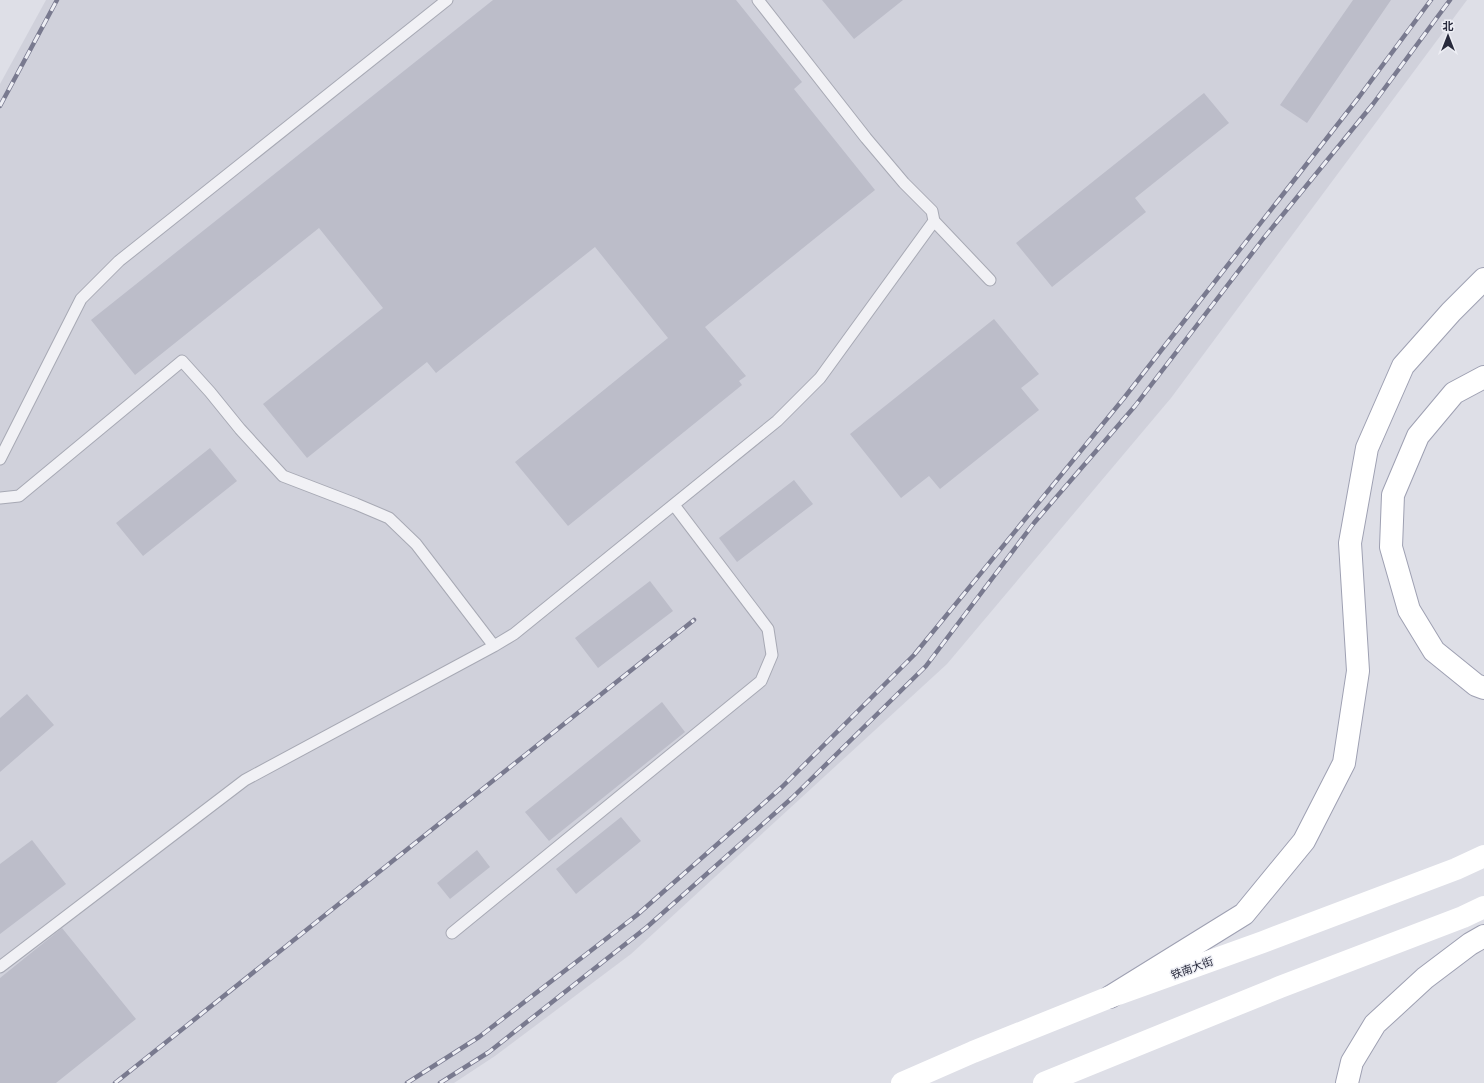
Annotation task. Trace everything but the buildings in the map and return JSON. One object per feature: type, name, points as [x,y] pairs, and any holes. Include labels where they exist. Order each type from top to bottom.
[{"type":"main road","points":[[1110,997],[1244,914],[1304,841],[1344,763],[1358,671],[1350,543],[1367,448],[1403,366],[1451,312],[1484,279]]},
{"type":"main road","points":[[1484,377],[1454,393],[1418,436],[1393,495],[1391,547],[1409,610],[1434,651],[1476,685],[1484,688]]},
{"type":"main road","name":"铁南大街","points":[[902,1083],[973,1052],[1110,997],[1263,942],[1456,869],[1484,856]]},
{"type":"main road","points":[[1044,1083],[1280,986],[1463,917],[1484,907]]},
{"type":"main road","points":[[1347,1083],[1352,1062],[1375,1024],[1426,978],[1470,944],[1484,936]]},
{"type":"lane","points":[[0,459],[80,299],[119,262],[448,0]]},
{"type":"lane","points":[[758,0],[866,138],[904,183],[932,212],[934,221],[990,280]]},
{"type":"lane","points":[[0,967],[245,780],[514,634],[777,421],[820,378],[934,221]]},
{"type":"lane","points":[[0,498],[19,496],[182,361],[240,429],[283,476],[389,518],[416,544],[494,646]]},
{"type":"lane","points":[[452,933],[761,681],[772,655],[768,629],[674,505]]},
{"type":"shaded area","points":[[46,0],[1467,0],[1171,398],[947,664],[631,954],[495,1056],[454,1083],[0,1083],[0,84]]},
{"type":"railway","points":[[0,106],[57,0]]},
{"type":"railway","points":[[407,1083],[479,1037],[637,915],[782,787],[914,655],[1124,398],[1359,97],[1431,0]]},
{"type":"railway","points":[[440,1083],[489,1052],[647,927],[792,798],[926,666],[1034,523],[1135,406],[1263,239],[1373,104],[1450,0]]},
{"type":"railway","points":[[115,1083],[694,620]]}]
